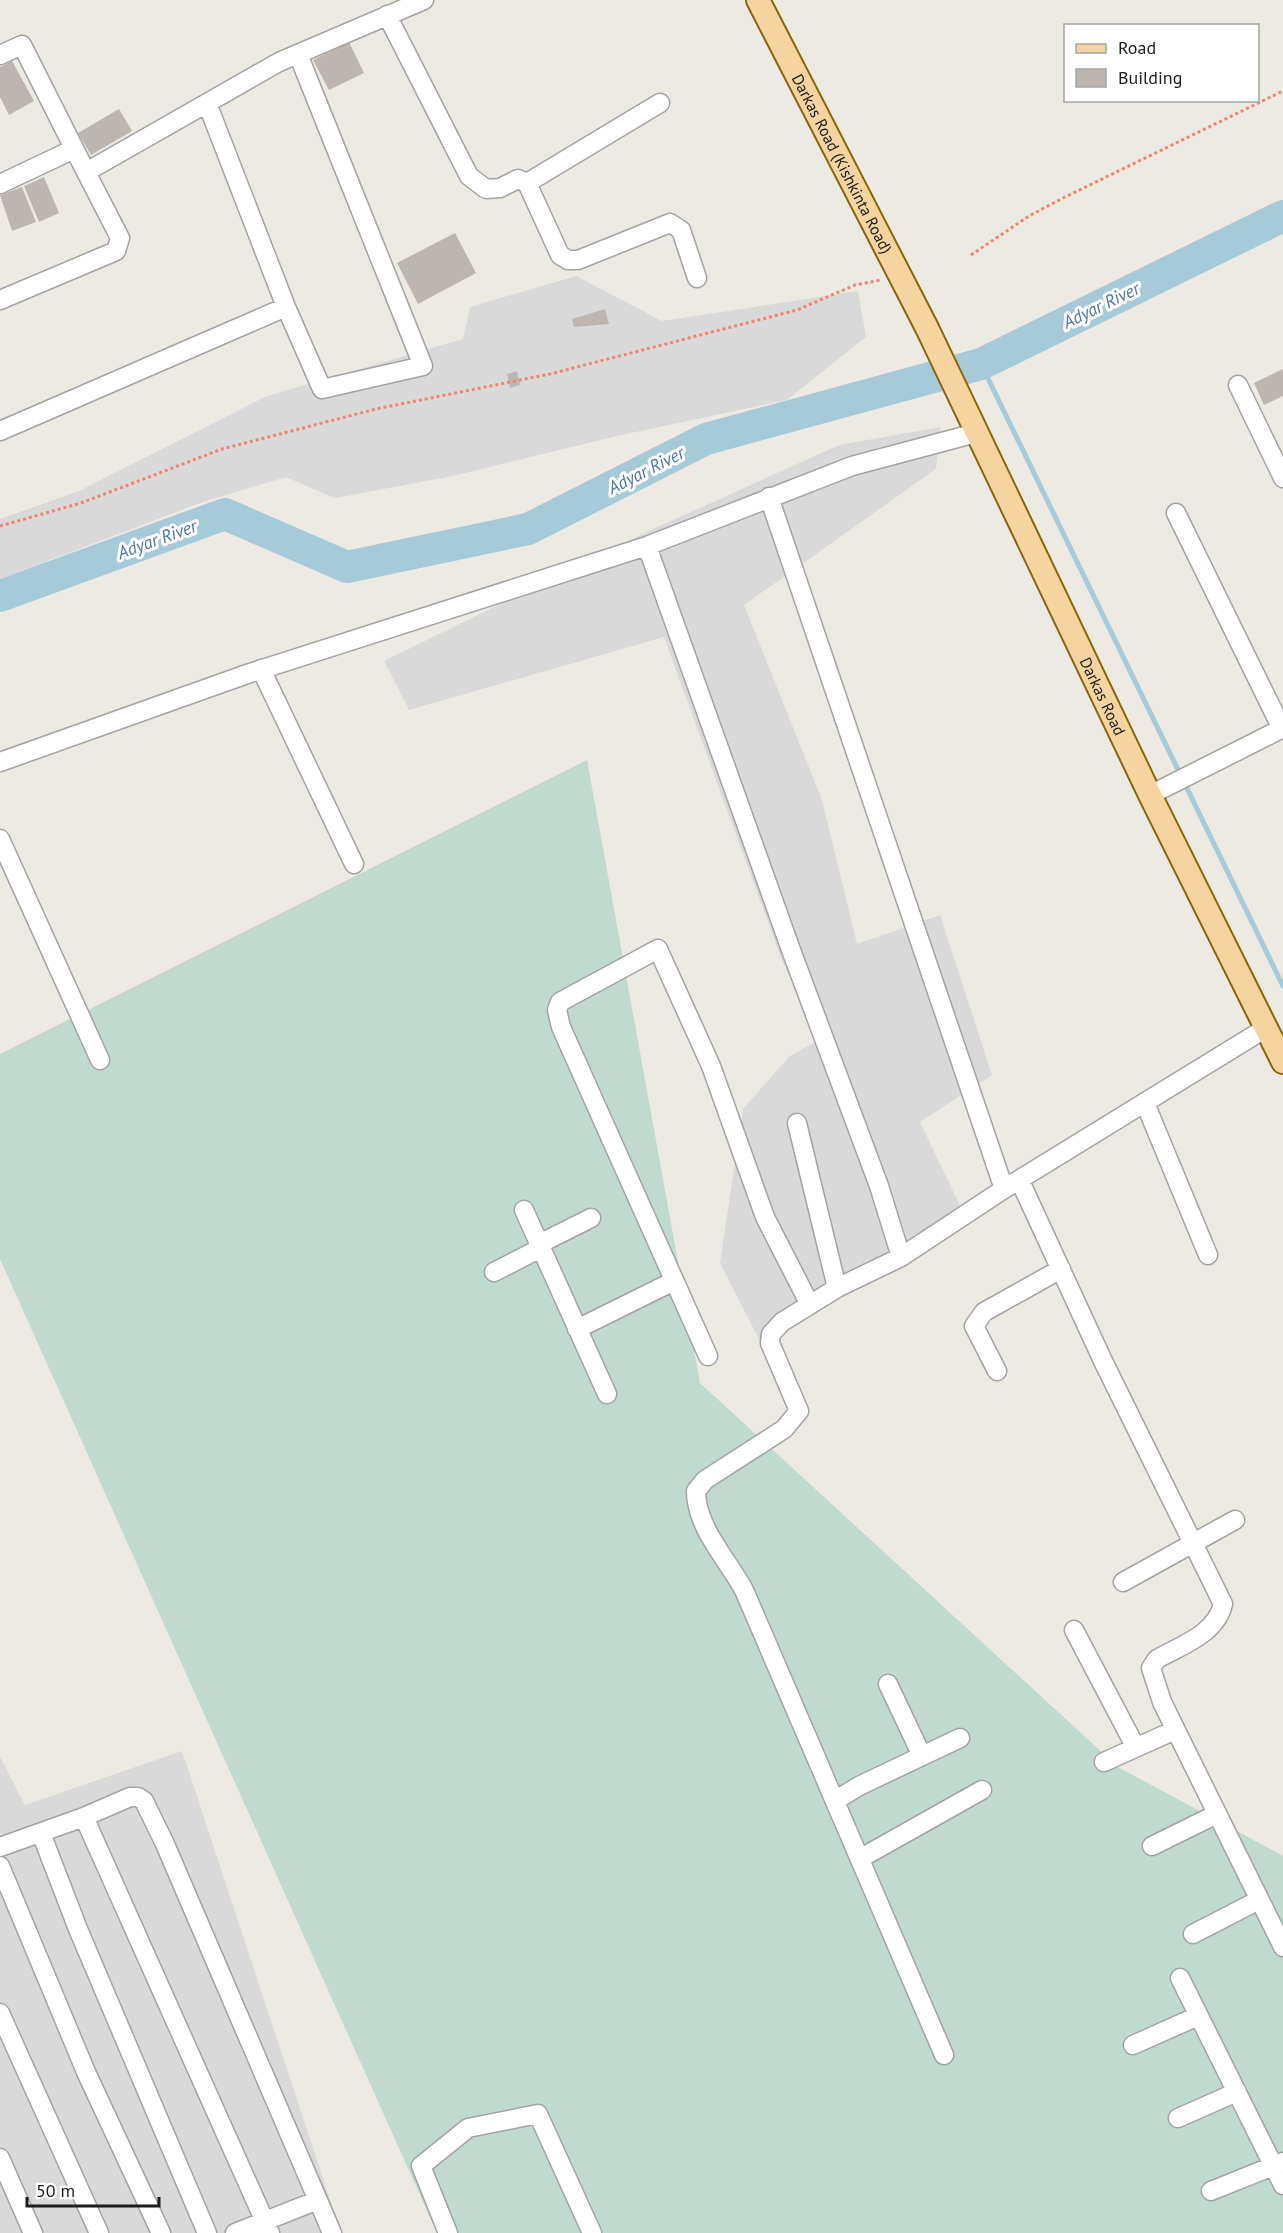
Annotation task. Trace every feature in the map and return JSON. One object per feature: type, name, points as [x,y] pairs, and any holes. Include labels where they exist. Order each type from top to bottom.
[{"type":"main road","name":"Darkas Road (Kishkinta Road)","points":[[758,0],[927,328]]},
{"type":"main road","name":"Darkas Road","points":[[927,328],[1150,795],[1283,1062]]},
{"type":"street","points":[[86,172],[298,54],[424,0]]},
{"type":"street","points":[[387,15],[469,176],[486,189],[500,188],[518,179],[527,183],[560,255],[568,260],[578,260],[670,223],[681,230],[697,278]]},
{"type":"street","points":[[0,55],[22,45],[120,238],[116,251],[0,300]]},
{"type":"street","points":[[207,104],[286,307],[322,389],[423,366],[298,54]]},
{"type":"street","points":[[527,183],[660,103]]},
{"type":"street","points":[[0,184],[74,149]]},
{"type":"street","points":[[0,431],[286,307]]},
{"type":"street","points":[[1238,385],[1283,478]]},
{"type":"street","points":[[0,762],[261,669],[647,546],[852,466],[976,433]]},
{"type":"street","points":[[769,497],[1012,1185],[1061,1269],[1191,1542],[1224,1605],[1220,1618],[1211,1628],[1157,1659],[1151,1668],[1157,1690],[1175,1730],[1283,1947]]},
{"type":"street","points":[[1150,795],[1282,729],[1176,513]]},
{"type":"street","points":[[647,546],[791,950],[875,1176],[901,1257]]},
{"type":"street","points":[[261,669],[354,864]]},
{"type":"street","points":[[0,839],[100,1060]]},
{"type":"street","points":[[708,1356],[561,1027],[557,1010],[560,1002],[658,949],[711,1066],[765,1217],[810,1305]]},
{"type":"street","points":[[944,2055],[744,1590],[713,1541],[696,1504],[696,1491],[705,1480],[784,1429],[799,1412],[770,1343],[771,1334],[782,1322],[837,1288],[901,1257],[1012,1185],[1266,1028]]},
{"type":"street","points":[[1145,1103],[1208,1255]]},
{"type":"street","points":[[797,1123],[837,1288]]},
{"type":"street","points":[[524,1210],[607,1394]]},
{"type":"street","points":[[495,1272],[591,1218]]},
{"type":"street","points":[[997,1371],[974,1326],[984,1312],[1061,1269]]},
{"type":"street","points":[[577,1329],[675,1281]]},
{"type":"street","points":[[1123,1582],[1191,1542],[1235,1520]]},
{"type":"street","points":[[1074,1630],[1135,1746]]},
{"type":"street","points":[[888,1683],[922,1756]]},
{"type":"street","points":[[1104,1762],[1135,1746],[1175,1730]]},
{"type":"street","points":[[836,1800],[960,1738]]},
{"type":"street","points":[[861,1858],[982,1790]]},
{"type":"street","points":[[0,1846],[84,1817],[130,1797],[138,1797],[149,1809],[332,2233]]},
{"type":"street","points":[[1152,1846],[1217,1814]]},
{"type":"street","points":[[84,1817],[267,2228]]},
{"type":"street","points":[[41,1833],[82,1940],[207,2233]]},
{"type":"street","points":[[0,1866],[86,2072],[161,2233]]},
{"type":"street","points":[[1193,1934],[1259,1900]]},
{"type":"street","points":[[1180,1978],[1237,2092],[1277,2164],[1283,2185]]},
{"type":"street","points":[[0,2013],[99,2233]]},
{"type":"street","points":[[1133,2045],[1198,2016]]},
{"type":"street","points":[[1178,2118],[1237,2092]]},
{"type":"street","points":[[448,2233],[421,2166],[468,2128],[538,2114],[592,2233]]},
{"type":"street","points":[[0,2158],[33,2233]]},
{"type":"street","points":[[1211,2191],[1277,2164]]},
{"type":"street","points":[[235,2233],[267,2228],[318,2200]]},
{"type":"path","points":[[971,255],[1063,198],[1283,91]]},
{"type":"path","points":[[0,526],[81,503],[222,449],[376,409],[550,374],[797,310],[855,285],[901,277]]},
{"type":"shaded area","points":[[576,276],[662,321],[858,291],[866,337],[787,400],[617,436],[453,476],[335,498],[286,477],[203,502],[0,579],[0,519],[79,491],[267,396],[463,339],[470,307]]},
{"type":"shaded area","points":[[941,427],[936,469],[744,605],[822,800],[857,944],[940,915],[992,1075],[920,1122],[964,1214],[762,1345],[720,1263],[743,1109],[790,1056],[819,1040],[781,958],[664,637],[409,710],[384,661],[651,530],[839,445]]},
{"type":"shaded area","points":[[182,1751],[341,2233],[0,2233],[0,1757],[25,1805]]},
{"type":"green space","points":[[587,760],[700,1383],[1118,1767],[1283,1856],[1283,2233],[437,2233],[0,1259],[0,1054]]},
{"type":"building","points":[[349,42],[364,73],[329,90],[313,60]]},
{"type":"building","points":[[12,61],[34,101],[9,115],[0,97],[0,67]]},
{"type":"building","points":[[119,109],[132,131],[91,155],[78,133]]},
{"type":"building","points":[[44,177],[59,213],[39,222],[24,186]]},
{"type":"building","points":[[22,187],[36,222],[12,231],[0,195]]},
{"type":"building","points":[[455,233],[476,273],[418,304],[397,263]]},
{"type":"building","points":[[605,309],[609,324],[574,327],[572,319]]},
{"type":"building","points":[[1283,369],[1283,396],[1264,405],[1254,383]]},
{"type":"building","points":[[517,371],[520,385],[510,388],[507,374]]},
{"type":"waterway","name":"Adyar River","points":[[0,596],[225,514],[347,567],[528,529],[706,439],[981,364],[1283,216]]},
{"type":"waterway","points":[[981,364],[1283,986]]}]
